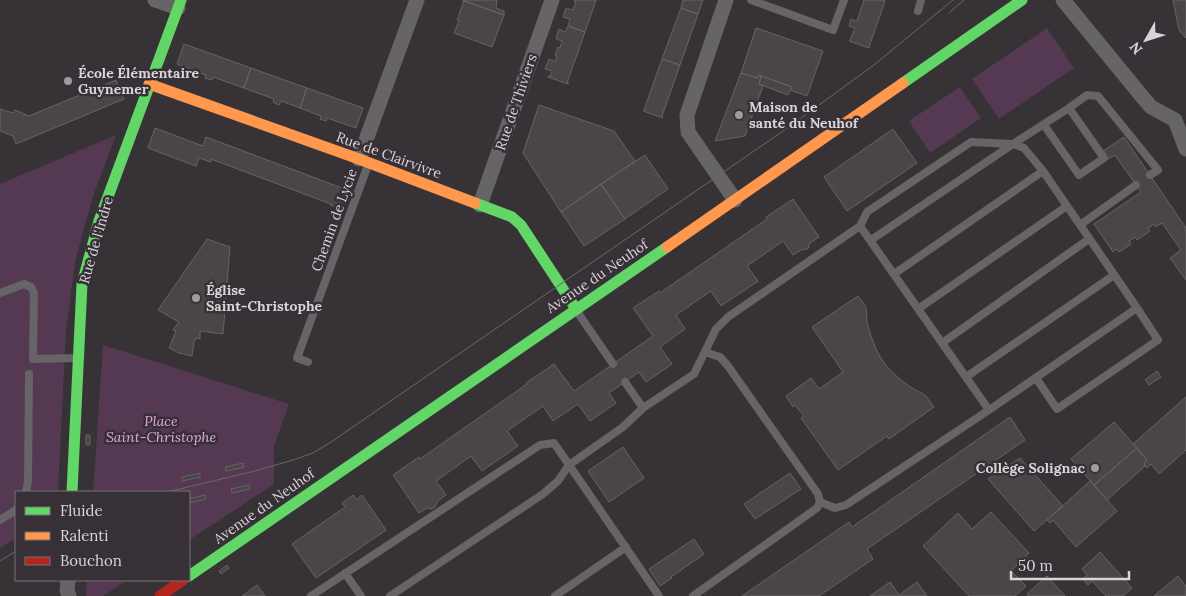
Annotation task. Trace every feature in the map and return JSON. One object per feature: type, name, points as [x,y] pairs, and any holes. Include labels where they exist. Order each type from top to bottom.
[{"type":"street","points":[[155,0],[179,4]]},
{"type":"street","points":[[364,161],[417,0]]},
{"type":"street","name":"Rue de Thiviers","points":[[480,205],[552,0]]},
{"type":"street","points":[[726,0],[687,115],[687,123],[688,132],[735,200]]},
{"type":"street","name":"Avenue du Neuhof","points":[[190,575],[1022,0]]},
{"type":"street","points":[[1064,0],[1152,107],[1180,118],[1186,148]]},
{"type":"street","name":"Rue de l'Indre","points":[[72,491],[82,284],[99,221],[179,4]]},
{"type":"street","name":"Rue de Clairvivre","points":[[149,84],[364,161],[512,217],[520,222],[538,253],[576,309]]},
{"type":"street","points":[[160,596],[182,581]]},
{"type":"lane","points":[[751,0],[832,30],[844,0]]},
{"type":"lane","points":[[918,11],[921,0]]},
{"type":"lane","points":[[871,240],[1088,95],[1098,96],[1158,170],[1150,176]]},
{"type":"lane","points":[[1044,125],[1079,175],[1104,158],[1068,108]]},
{"type":"lane","points":[[390,596],[543,494],[558,481],[569,465],[623,428],[643,408],[694,374],[716,329],[728,317],[860,226],[867,212],[971,142],[1013,144],[1024,148],[1043,171],[1158,340],[1057,409],[1036,378]]},
{"type":"lane","name":"Chemin de Lycie","points":[[308,362],[297,358],[364,161]]},
{"type":"lane","points":[[894,274],[1043,171]]},
{"type":"lane","points":[[1080,225],[1136,185]]},
{"type":"lane","points":[[918,309],[1066,206]]},
{"type":"lane","points":[[860,226],[988,410]]},
{"type":"lane","points":[[942,343],[1089,239]]},
{"type":"lane","points":[[966,377],[1114,275]]},
{"type":"lane","points":[[0,293],[24,284],[31,286],[34,293],[32,359],[78,358]]},
{"type":"lane","points":[[820,502],[835,508],[846,505],[1137,308]]},
{"type":"lane","points":[[576,309],[613,364]]},
{"type":"lane","points":[[694,596],[817,508],[820,502],[818,494],[728,366],[720,357],[704,352]]},
{"type":"lane","points":[[26,491],[28,482],[29,374]]},
{"type":"lane","points":[[625,382],[643,408]]},
{"type":"lane","points":[[311,596],[540,445],[554,443],[659,596]]},
{"type":"lane","points":[[0,520],[15,511]]},
{"type":"lane","points":[[555,596],[626,548]]},
{"type":"lane","points":[[345,573],[361,596]]},
{"type":"green space","points":[[1047,28],[1074,68],[999,119],[972,79]]},
{"type":"green space","points":[[960,87],[981,118],[930,153],[909,121]]},
{"type":"green space","points":[[116,135],[93,196],[75,262],[66,331],[58,491],[15,491],[15,539],[0,548],[0,184]]},
{"type":"green space","name":"Place Saint-Christophe","points":[[103,345],[289,404],[274,446],[274,484],[190,539],[190,491],[93,491]]},
{"type":"green space","points":[[87,581],[126,581],[103,596],[86,596]]},
{"type":"building","points":[[462,0],[497,0],[496,8],[504,11],[504,15]]},
{"type":"building","points":[[575,0],[596,0],[585,32],[568,26],[570,19],[563,17],[566,8],[573,10]]},
{"type":"building","points":[[683,0],[703,0],[698,14],[681,8]]},
{"type":"building","points":[[864,0],[885,1],[869,48],[849,41],[855,28],[849,26],[851,19],[857,21]]},
{"type":"building","points":[[1173,0],[1186,0],[1186,38],[1179,30]]},
{"type":"building","points":[[464,1],[504,15],[492,47],[454,33]]},
{"type":"building","points":[[681,8],[698,14],[680,65],[662,59]]},
{"type":"building","points":[[568,26],[585,32],[568,84],[548,77],[550,77],[552,71],[545,69],[549,59],[555,62],[557,56],[555,55],[558,47],[560,48],[562,41],[556,39],[559,29],[565,32]]},
{"type":"building","points":[[756,28],[823,51],[807,96],[790,90],[792,87],[759,75],[757,78],[741,73]]},
{"type":"building","points":[[184,44],[251,68],[244,88],[213,77],[212,80],[205,78],[206,75],[177,64]]},
{"type":"building","points":[[662,59],[680,65],[662,116],[663,118],[643,111]]},
{"type":"building","points":[[251,68],[307,88],[300,108],[281,101],[279,105],[273,102],[274,99],[244,88]]},
{"type":"building","name":"Maison de santé du Neuhof","points":[[741,73],[757,78],[759,75],[761,76],[759,84],[763,86],[745,136],[715,141]]},
{"type":"building","points":[[761,76],[792,87],[788,95],[759,84]]},
{"type":"building","points":[[116,80],[124,99],[16,144],[13,136],[0,131],[0,109],[13,113],[15,110],[29,116]]},
{"type":"building","points":[[307,88],[363,108],[356,128],[327,118],[326,121],[320,119],[321,116],[300,108]]},
{"type":"building","points":[[539,105],[614,131],[635,161],[561,212],[523,153]]},
{"type":"building","points":[[155,128],[203,146],[206,137],[350,191],[343,210],[211,159],[211,162],[199,158],[196,166],[148,148]]},
{"type":"building","points":[[893,129],[917,163],[847,211],[824,177]]},
{"type":"building","points":[[1124,137],[1186,228],[1186,280],[1170,258],[1181,250],[1162,223],[1156,227],[1154,224],[1148,228],[1150,231],[1137,240],[1135,237],[1129,241],[1131,244],[1119,252],[1117,249],[1113,252],[1094,224],[1141,192],[1115,155],[1108,159],[1103,151]]},
{"type":"building","points":[[645,155],[668,189],[625,219],[601,184]]},
{"type":"building","points":[[601,184],[625,219],[584,246],[561,212]]},
{"type":"building","points":[[793,199],[819,237],[809,244],[807,249],[793,255],[783,241],[747,266],[758,281],[721,306],[711,291],[676,315],[685,329],[660,347],[672,364],[646,382],[639,372],[609,393],[616,403],[590,421],[578,404],[553,421],[543,406],[507,431],[518,446],[482,471],[471,456],[436,481],[446,495],[437,502],[435,507],[427,508],[419,513],[393,475],[419,457],[420,459],[554,364],[574,391],[653,336],[633,308],[659,291],[660,293]]},
{"type":"building","name":"Église Saint-Christophe","points":[[207,239],[230,247],[223,334],[200,331],[200,339],[196,338],[194,342],[192,356],[169,348],[176,331],[173,330],[179,322],[158,310]]},
{"type":"building","points":[[858,296],[866,307],[867,322],[871,336],[882,360],[902,381],[925,395],[934,407],[889,439],[887,436],[838,470],[801,418],[804,416],[795,405],[793,407],[786,396],[811,378],[819,389],[843,372],[812,327]]},
{"type":"building","points":[[1157,371],[1161,377],[1149,385],[1145,380]]},
{"type":"building","points":[[1186,397],[1186,450],[1159,474],[1151,464],[1147,468],[1144,464],[1147,460],[1133,444]]},
{"type":"building","points":[[1010,417],[1025,440],[867,549],[873,559],[819,596],[742,596],[849,522],[852,527]]},
{"type":"building","points":[[1114,422],[1137,448],[1094,485],[1071,459]]},
{"type":"building","points":[[86,435],[90,435],[90,445],[86,445]]},
{"type":"building","points":[[623,447],[644,478],[609,502],[588,471]]},
{"type":"building","points":[[1137,448],[1147,460],[1144,464],[1145,466],[1107,500],[1094,485]]},
{"type":"building","points":[[1020,458],[1063,506],[1034,531],[988,479]]},
{"type":"building","points":[[243,463],[244,467],[226,471],[225,467]]},
{"type":"building","points":[[200,473],[200,477],[182,481],[182,477]]},
{"type":"building","points":[[790,473],[801,489],[755,519],[744,504]]},
{"type":"building","points":[[1090,481],[1117,511],[1076,547],[1053,520],[1050,523],[1047,520]]},
{"type":"building","points":[[249,485],[250,489],[232,493],[231,489]]},
{"type":"building","points":[[205,495],[206,499],[190,503],[190,499]]},
{"type":"building","points":[[353,495],[356,500],[362,495],[386,530],[316,578],[292,544],[345,507],[342,503]]},
{"type":"building","points":[[991,512],[1029,553],[1011,571],[1026,586],[1015,596],[969,596],[923,546],[958,513],[972,529]]},
{"type":"building","points":[[694,539],[704,554],[660,586],[649,569]]},
{"type":"building","points":[[1100,552],[1132,588],[1123,596],[1106,596],[1092,581],[1088,585],[1083,579],[1087,575],[1082,569]]},
{"type":"building","points":[[227,565],[229,568],[221,574],[219,571]]},
{"type":"building","points":[[1047,576],[1065,596],[1028,596],[1027,594]]},
{"type":"building","points":[[1178,576],[1186,586],[1186,596],[1154,596]]},
{"type":"building","points":[[890,582],[899,595],[917,582],[927,596],[870,596]]},
{"type":"building","points":[[257,585],[265,596],[242,596]]},
{"type":"tram line","points":[[171,491],[293,460],[313,453],[331,442],[786,129],[874,65],[953,0]]},
{"type":"tram line","points":[[949,13],[964,0]]},
{"type":"tram line","points":[[0,561],[15,552]]},
{"type":"traffic: fast","points":[[72,491],[82,284],[99,221],[181,0]]},
{"type":"traffic: fast","points":[[903,83],[1022,0]]},
{"type":"traffic: fast","points":[[475,203],[512,217],[521,225],[576,309]]},
{"type":"traffic: fast","points":[[190,575],[667,247]]},
{"type":"traffic: slow","points":[[667,247],[903,83]]},
{"type":"traffic: slow","points":[[149,84],[359,159],[475,203]]},
{"type":"traffic: jam","points":[[160,596],[182,581]]},
{"type":"place","name":"École Élémentaire Guynemer","points":[[68,81]]},
{"type":"place","name":"Maison de santé du Neuhof","points":[[739,115]]},
{"type":"place","name":"Église Saint-Christophe","points":[[196,298]]},
{"type":"place","name":"Collège Solignac","points":[[1095,468]]}]
